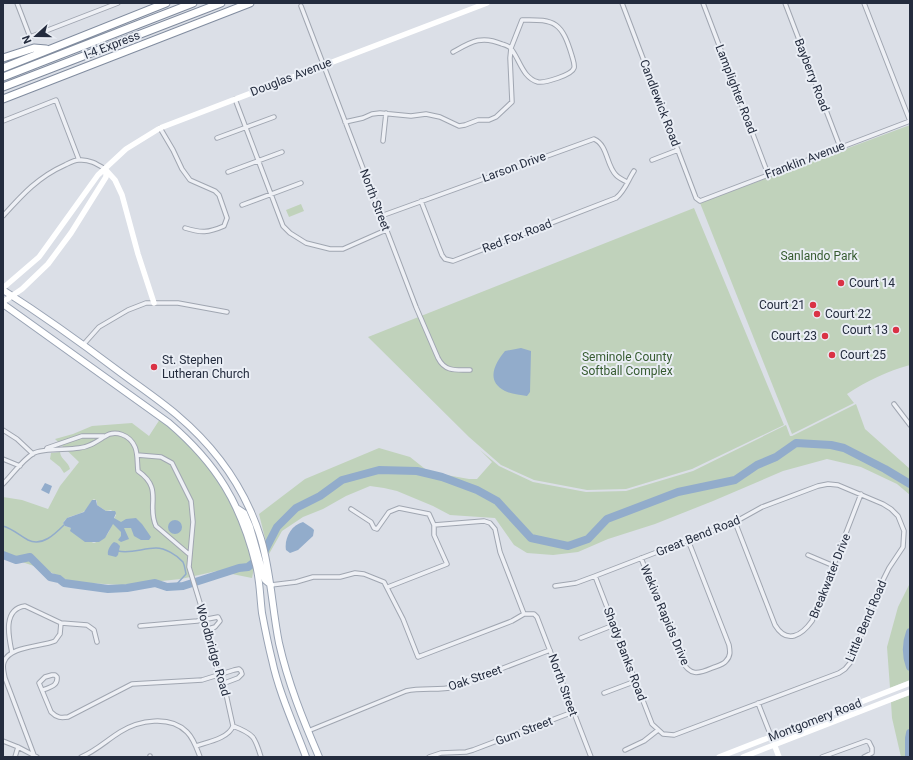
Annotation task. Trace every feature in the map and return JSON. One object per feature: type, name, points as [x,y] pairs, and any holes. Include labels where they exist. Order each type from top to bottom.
[{"type":"highway","points":[[3,68],[166,3]]},
{"type":"highway","name":"I-4 Express","points":[[3,77],[193,3]]},
{"type":"highway","name":"I-4 Express","points":[[3,87],[221,3]]},
{"type":"highway","points":[[3,99],[250,3]]},
{"type":"highway","points":[[3,58],[34,48],[48,49]]},
{"type":"highway","points":[[3,105],[21,92]]},
{"type":"main road","name":"Douglas Avenue","points":[[3,289],[39,257],[98,175],[106,170],[126,149],[160,128],[487,3]]},
{"type":"main road","points":[[106,170],[106,177],[71,233],[48,264],[13,296],[3,303],[154,411],[182,434],[205,458],[223,483],[238,509],[253,554],[272,663],[284,702],[306,757]]},
{"type":"main road","points":[[106,170],[115,180],[122,195],[138,254],[154,303]]},
{"type":"main road","points":[[3,289],[83,345],[176,414],[200,436],[226,467],[242,494],[261,538],[267,563],[275,624],[284,663],[296,701],[319,757]]},
{"type":"main road","points":[[238,509],[244,513],[256,547],[265,580],[270,585]]},
{"type":"main road","name":"Montgomery Road","points":[[719,757],[910,683]]},
{"type":"main road","name":"Montgomery Road","points":[[743,757],[774,744],[858,714],[908,693]]},
{"type":"main road","points":[[771,736],[779,757]]},
{"type":"street","points":[[17,3],[30,37],[118,3]]},
{"type":"street","name":"Candlewick Road","points":[[622,3],[696,198],[700,200]]},
{"type":"street","name":"Lamplighter Road","points":[[703,3],[768,174]]},
{"type":"street","name":"Bayberry Road","points":[[785,3],[840,147]]},
{"type":"street","points":[[864,3],[910,121]]},
{"type":"street","name":"North Street","points":[[301,6],[416,307],[441,364],[450,369],[470,370]]},
{"type":"street","points":[[345,122],[363,118],[372,114],[386,113],[411,116],[426,114],[440,117],[459,126],[478,120],[489,120],[496,117],[512,102],[511,48],[522,20],[542,20],[553,23],[561,29],[574,62],[574,68],[572,72],[547,82],[539,82],[531,79],[524,72],[511,48],[488,39],[480,39],[453,52]]},
{"type":"street","points":[[235,99],[283,226],[290,233],[306,243],[330,249],[343,249],[386,230]]},
{"type":"street","points":[[3,121],[56,100],[79,160]]},
{"type":"street","points":[[383,141],[386,113]]},
{"type":"street","points":[[217,138],[274,117]]},
{"type":"street","name":"Franklin Avenue","points":[[700,200],[910,121]]},
{"type":"street","points":[[160,128],[182,169],[190,180],[219,195],[227,218],[224,226],[204,232],[198,232],[185,228]]},
{"type":"street","name":"Larson Drive","points":[[381,216],[594,139],[599,141],[602,145],[616,175],[627,182]]},
{"type":"street","points":[[652,160],[678,150]]},
{"type":"street","points":[[228,172],[282,152]]},
{"type":"street","points":[[3,216],[30,187],[60,167],[79,160],[97,163],[106,170]]},
{"type":"street","name":"Red Fox Road","points":[[447,260],[453,261],[616,198],[624,190],[634,171]]},
{"type":"street","points":[[242,205],[301,183]]},
{"type":"street","points":[[421,202],[442,255],[447,260],[444,266]]},
{"type":"street","points":[[83,345],[99,327],[128,310],[146,303],[178,303],[227,312]]},
{"type":"street","points":[[894,404],[910,425]]},
{"type":"street","points":[[3,430],[17,439],[33,454]]},
{"type":"street","points":[[46,450],[47,448],[82,436],[104,436],[119,433],[125,436],[134,445],[137,455],[138,471],[146,477],[152,488],[154,496],[154,521],[156,526],[190,555]]},
{"type":"street","points":[[3,484],[33,454],[46,450],[82,448],[96,442],[104,436]]},
{"type":"street","points":[[205,458],[214,452]]},
{"type":"street","name":"Woodbridge Road","points":[[137,455],[162,457],[172,463],[191,501],[193,522],[190,567],[208,629],[213,659],[232,717],[233,726]]},
{"type":"street","points":[[3,459],[20,466]]},
{"type":"street","name":"Great Bend Road","points":[[555,586],[576,583],[595,576],[735,522],[762,507],[818,486],[828,484],[838,485],[861,494]]},
{"type":"street","name":"Breakwater Drive","points":[[735,522],[775,625],[784,635],[793,636],[807,629],[812,621],[861,494]]},
{"type":"street","name":"Little Bend Road","points":[[658,730],[663,734],[674,736],[839,673],[845,669],[850,663],[880,586],[889,568],[903,547],[904,540],[904,531],[898,516],[883,504],[861,494]]},
{"type":"street","points":[[351,509],[371,522],[374,528],[377,529],[389,512],[399,508],[429,514],[434,525],[434,535],[447,564],[388,587]]},
{"type":"street","points":[[270,585],[296,582],[313,577],[340,577],[355,573],[372,576],[384,582],[388,587],[418,657],[512,621],[524,614],[500,552],[495,529],[492,525],[484,521],[434,525]]},
{"type":"street","name":"Wekiva Rapids Drive","points":[[641,558],[685,667],[694,672],[708,670],[726,661],[730,652],[729,645],[688,540]]},
{"type":"street","points":[[808,555],[834,566]]},
{"type":"street","name":"Shady Banks Road","points":[[595,576],[652,724],[658,730]]},
{"type":"street","points":[[12,653],[8,630],[9,623],[13,612],[20,606],[29,607],[61,623],[87,625],[92,627],[96,634],[97,642]]},
{"type":"street","name":"North Street","points":[[524,614],[534,614],[536,617],[590,757]]},
{"type":"street","points":[[140,626],[197,621],[215,616],[219,619],[218,624],[208,629]]},
{"type":"street","points":[[36,756],[5,678],[3,665],[4,661],[12,653],[24,648],[54,641],[60,634],[61,623]]},
{"type":"street","points":[[580,638],[614,626]]},
{"type":"street","name":"Oak Street","points":[[308,731],[406,691],[415,689],[447,688],[550,650]]},
{"type":"street","points":[[43,690],[56,685],[58,681],[57,677],[52,675],[42,679],[39,683],[51,712],[55,716],[61,718],[68,717],[132,684],[202,680],[234,670],[241,671],[242,674],[238,678],[222,684]]},
{"type":"street","points":[[604,693],[636,681]]},
{"type":"street","points":[[758,703],[771,736]]},
{"type":"street","name":"Gum Street","points":[[429,757],[441,753],[466,752],[473,750],[573,712]]},
{"type":"street","points":[[81,757],[95,750],[120,732],[142,722],[153,721],[164,722],[182,728],[188,733],[196,746],[200,757]]},
{"type":"street","points":[[196,746],[227,734],[232,730],[233,726],[247,731],[252,736],[257,742],[260,757]]},
{"type":"street","points":[[625,750],[644,741],[658,730]]},
{"type":"street","points":[[3,741],[36,756]]},
{"type":"street","points":[[822,757],[866,741],[871,744],[872,753],[865,757]]},
{"type":"street","points":[[15,757],[18,747]]},
{"type":"green space","name":"Sanlando Park","points":[[910,125],[910,365],[885,373],[862,385],[847,394],[854,403],[792,434],[700,203]]},
{"type":"green space","points":[[301,204],[304,211],[289,217],[286,210]]},
{"type":"green space","name":"Seminole County Softball Complex","points":[[694,208],[784,425],[692,469],[626,489],[587,490],[534,480],[501,465],[469,437],[368,337]]},
{"type":"green space","points":[[856,404],[865,429],[910,469],[910,495],[897,484],[861,467],[827,459],[783,471],[655,524],[608,539],[578,552],[553,555],[527,553],[514,545],[495,518],[450,515],[397,491],[370,486],[303,517],[282,531],[269,554],[259,514],[305,479],[379,448],[410,457],[429,472],[469,479],[477,479],[492,462],[480,450],[499,466],[533,482],[586,492],[626,491],[693,471],[786,425],[790,436],[792,436]]},
{"type":"green space","points":[[160,419],[196,452],[221,484],[236,510],[247,542],[254,568],[252,578],[217,571],[181,579],[122,585],[71,582],[46,570],[16,560],[3,559],[3,497],[22,500],[48,509],[60,486],[79,462],[55,439],[73,434],[92,426],[132,423],[149,436]],"holes":[[[94,499],[97,501],[97,505],[106,511],[111,510],[116,515],[107,535],[94,543],[81,538],[71,531],[71,528],[65,526],[63,523],[69,517],[85,511]]]},
{"type":"green space","points":[[60,452],[70,469],[64,473],[60,467],[50,459],[51,453]]},
{"type":"green space","points":[[910,583],[910,680],[890,688],[887,647],[898,607]]},
{"type":"green space","points":[[910,695],[910,757],[901,757],[892,718],[891,702]]},
{"type":"water","points":[[521,348],[531,351],[530,392],[527,396],[505,391],[495,382],[494,377],[495,366],[505,351]]},
{"type":"water","points":[[45,483],[52,486],[49,494],[41,490]]},
{"type":"water","points":[[92,500],[96,500],[97,505],[106,511],[115,511],[116,513],[114,518],[121,522],[126,519],[136,518],[151,537],[149,540],[141,540],[134,536],[131,528],[124,528],[129,539],[121,542],[118,540],[121,536],[121,532],[113,524],[105,538],[99,542],[85,542],[70,531],[71,528],[65,526],[63,523],[67,518],[84,512]]},
{"type":"water","points":[[175,520],[180,522],[182,527],[180,532],[175,534],[170,532],[168,527],[170,522]]},
{"type":"water","points":[[303,522],[314,530],[313,536],[298,550],[290,553],[286,550],[287,537],[295,526]]},
{"type":"water","points":[[114,542],[120,546],[116,557],[108,555],[109,548]]},
{"type":"waterway","points":[[3,555],[16,560],[30,557],[50,577],[59,579],[64,583],[108,589],[127,588],[155,583],[167,587],[183,586],[239,568],[248,567],[262,556],[277,527],[296,508],[320,496],[342,480],[379,470],[417,471],[442,477],[477,490],[497,501],[531,538],[568,546],[588,539],[607,519],[678,492],[735,480],[757,465],[776,457],[796,443],[831,445],[844,448],[910,484]]},
{"type":"waterway","points":[[3,526],[13,530],[28,540],[38,542],[48,538],[64,525]]},
{"type":"waterway","points":[[118,551],[128,552],[156,548],[163,549],[174,554],[183,562],[186,574],[175,586]]},
{"type":"waterway","points":[[910,632],[907,650],[910,667]]},
{"type":"waterway","points":[[909,757],[910,733]]},
{"type":"place","name":"Court 14","points":[[841,283]]},
{"type":"place","name":"Court 21","points":[[813,305]]},
{"type":"place","name":"Court 22","points":[[817,314]]},
{"type":"place","name":"Court 13","points":[[896,330]]},
{"type":"place","name":"Court 23","points":[[825,336]]},
{"type":"place","name":"Court 25","points":[[832,355]]},
{"type":"place","name":"St. Stephen Lutheran Church","points":[[154,367]]}]
